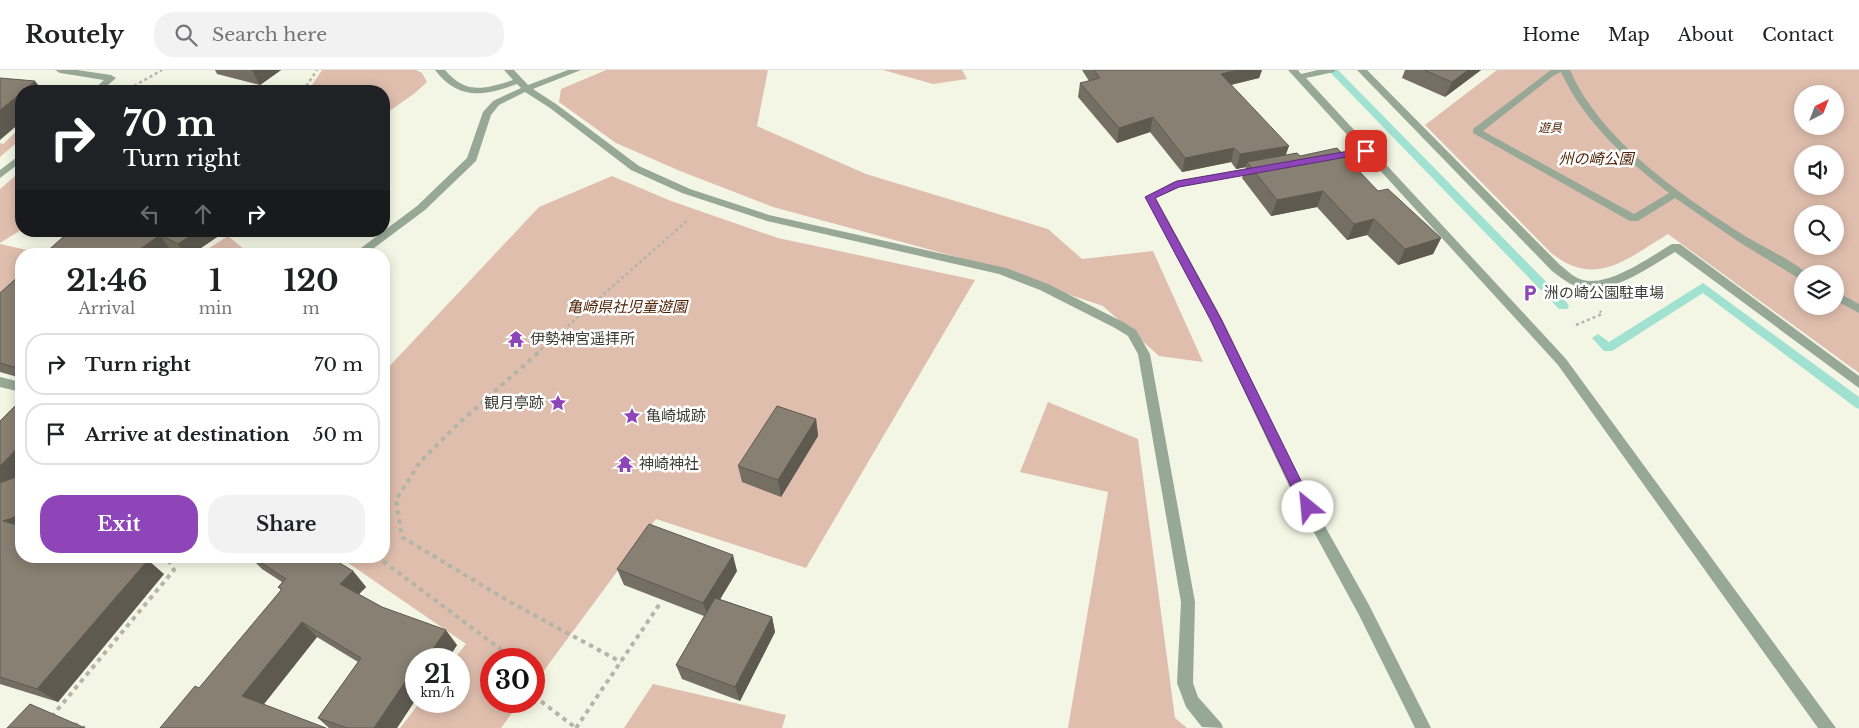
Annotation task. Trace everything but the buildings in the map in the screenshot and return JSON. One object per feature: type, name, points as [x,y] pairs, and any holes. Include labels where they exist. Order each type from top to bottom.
[{"type":"street","points":[[60,70],[111,78],[103,85]]},
{"type":"street","points":[[440,70],[447,80],[459,88],[474,93],[523,86],[576,70]]},
{"type":"street","points":[[509,70],[523,86],[553,106],[635,168],[710,200],[767,218],[1002,271],[1044,287],[1132,333],[1144,354],[1188,602],[1185,683],[1192,702],[1215,728]]},
{"type":"street","points":[[1296,73],[1331,70]]},
{"type":"street","points":[[1362,70],[1549,261],[1568,277],[1581,284],[1593,286],[1607,284],[1676,247],[1859,383]]},
{"type":"street","points":[[1559,70],[1550,74],[1476,131],[1634,219],[1676,193]]},
{"type":"street","points":[[1566,70],[1593,117],[1652,175],[1676,193],[1794,270]]},
{"type":"street","points":[[1296,73],[1562,362],[1828,728]]},
{"type":"street","points":[[390,231],[421,208],[472,159],[486,114],[496,103],[523,86]]},
{"type":"street","points":[[1317,159],[1366,151]]},
{"type":"street","points":[[0,175],[15,162]]},
{"type":"street","points":[[1270,168],[1177,184],[1150,197],[1216,319],[1298,490],[1364,610],[1423,728]]},
{"type":"street","points":[[1708,230],[1721,223]]},
{"type":"street","points":[[366,248],[381,237]]},
{"type":"street","points":[[1844,300],[1859,309]]},
{"type":"street","points":[[0,382],[15,386]]},
{"type":"path","points":[[307,85],[317,70]]},
{"type":"path","points":[[621,662],[555,628],[455,572],[402,537],[396,500],[420,462],[459,423],[710,200]]},
{"type":"path","points":[[1576,325],[1593,317]]},
{"type":"path","points":[[47,721],[174,570],[170,563]]},
{"type":"path","points":[[385,563],[499,648]]},
{"type":"path","points":[[545,704],[576,728],[661,602]]},
{"type":"path","points":[[53,715],[61,718]]},
{"type":"path","points":[[69,721],[86,728]]},
{"type":"green space","points":[[322,70],[416,70],[422,73],[427,82],[390,111],[390,85],[312,85]]},
{"type":"green space","points":[[606,70],[768,70],[757,126],[866,174],[1048,229],[1082,259],[1153,251],[1203,362],[1159,356],[1103,306],[957,257],[773,207],[680,171],[616,143],[559,102],[561,89]]},
{"type":"green space","points":[[883,70],[962,70],[967,79],[933,84]]},
{"type":"green space","name":"州の崎公園","points":[[1497,70],[1859,70],[1859,373],[1668,234],[1625,260],[1597,269],[1583,269],[1567,264],[1551,253],[1425,125]]},
{"type":"green space","points":[[15,133],[15,144],[0,157],[0,143],[3,144]]},
{"type":"green space","points":[[15,176],[15,234],[0,243],[0,189]]},
{"type":"green space","name":"神崎神社","points":[[612,176],[671,201],[778,238],[975,280],[806,568],[656,519],[545,669],[545,648],[480,648],[480,713],[512,713],[501,728],[400,728],[412,713],[470,713],[470,648],[463,648],[466,644],[348,563],[390,563],[390,366],[539,207]]},
{"type":"green space","points":[[229,237],[243,248],[209,248]]},
{"type":"green space","points":[[0,244],[18,248],[15,248],[15,282],[0,296]]},
{"type":"green space","points":[[1048,402],[1138,439],[1175,718],[1187,728],[1068,728],[1108,492],[1020,472]]},
{"type":"green space","points":[[653,684],[786,715],[782,728],[624,728]]},
{"type":"waterway","points":[[1333,70],[1563,306]]},
{"type":"waterway","points":[[1598,338],[1608,348],[1703,287],[1859,404]]},
{"type":"place","name":"洲の崎公園駐車場","points":[[1530,293]]},
{"type":"place","name":"伊勢神宮遥拝所","points":[[516,339]]},
{"type":"place","name":"観月亭跡","points":[[558,403]]},
{"type":"place","name":"亀崎城跡","points":[[632,416]]},
{"type":"place","name":"神崎神社","points":[[625,464]]},
{"type":"route","points":[[1308,507],[1298,490],[1216,319],[1150,197],[1177,184],[1366,151]]},
{"type":"park label","name":"遊具","points":[[1550,128]]},
{"type":"park label","name":"亀崎県社児童遊園","points":[[627,307]]}]
